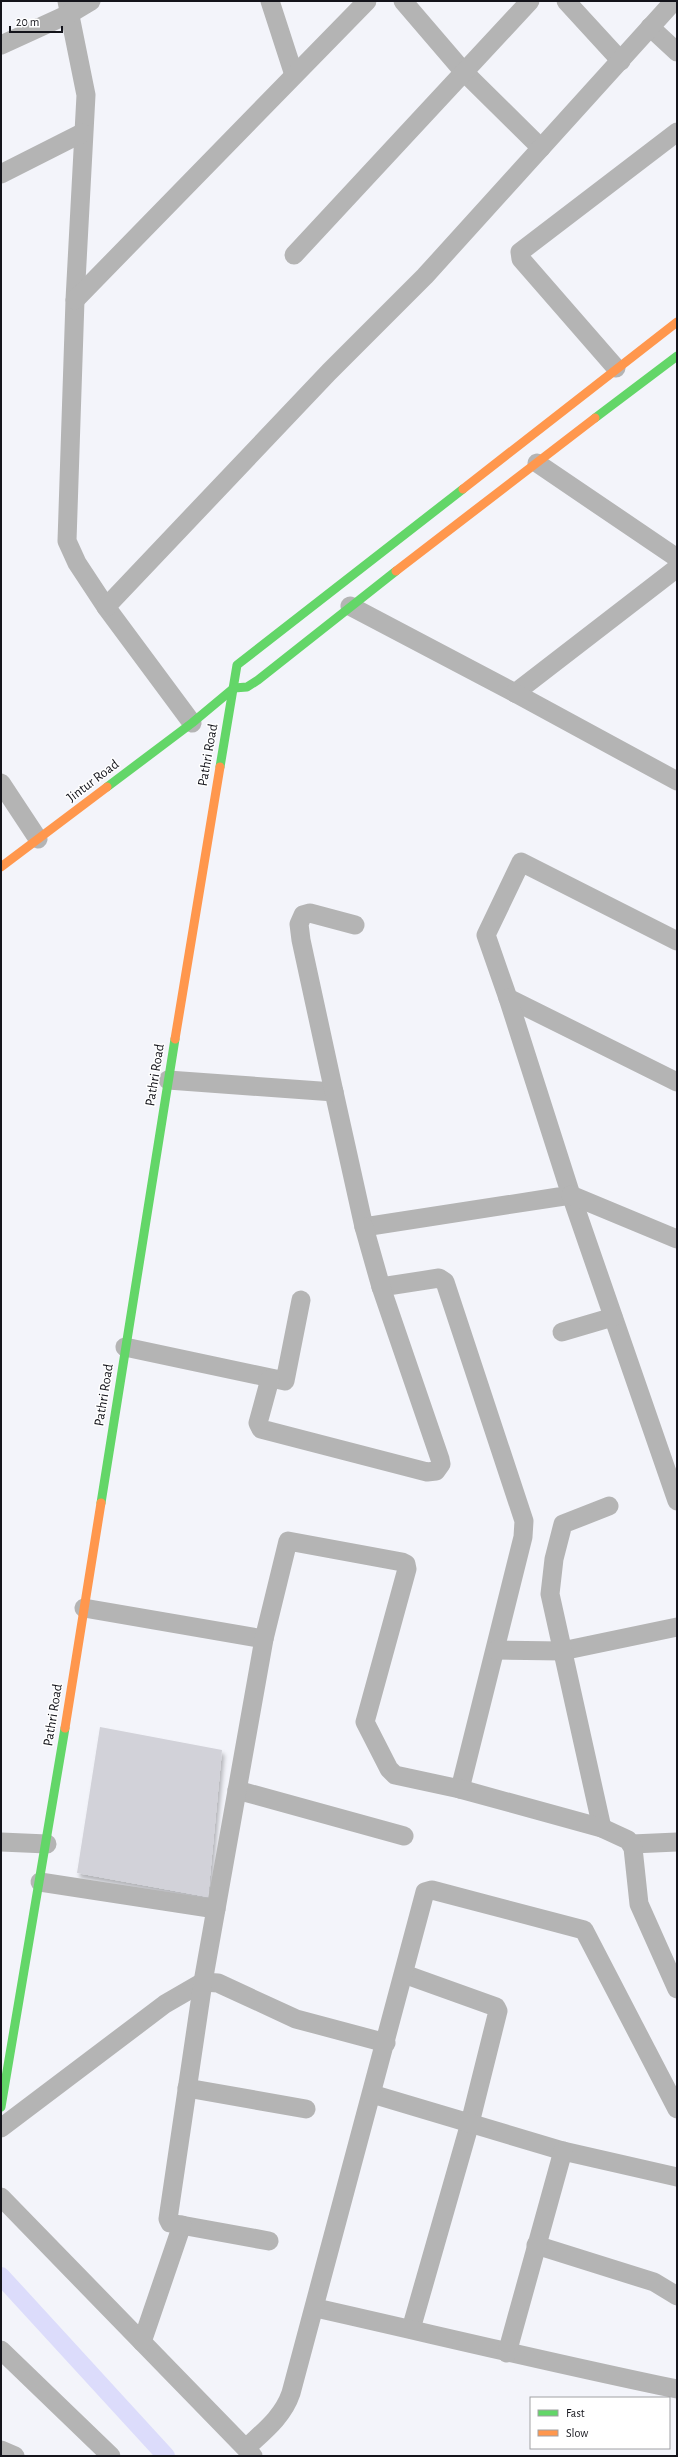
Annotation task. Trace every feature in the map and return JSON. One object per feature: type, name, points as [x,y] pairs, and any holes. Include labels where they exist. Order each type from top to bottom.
[{"type":"highway","name":"Pathri Road","points":[[1,2107],[47,1844],[125,1347],[237,664],[677,322]]},
{"type":"highway","points":[[234,688],[247,687],[258,680],[350,606],[677,356]]},
{"type":"highway","name":"Jintur Road","points":[[1,867],[196,720],[234,688]]},
{"type":"street","points":[[1,45],[69,7],[91,1]]},
{"type":"street","points":[[270,1],[294,75]]},
{"type":"street","points":[[74,300],[367,1]]},
{"type":"street","points":[[403,1],[463,71],[541,148]]},
{"type":"street","points":[[294,255],[463,71],[530,1]]},
{"type":"street","points":[[566,1],[621,61]]},
{"type":"street","points":[[106,606],[330,372],[425,276],[674,1]]},
{"type":"street","points":[[69,7],[86,86],[82,133],[74,300],[66,533],[69,549],[106,606],[196,720]]},
{"type":"street","points":[[650,27],[677,52]]},
{"type":"street","points":[[616,368],[521,259],[520,252],[677,132]]},
{"type":"street","points":[[1,174],[82,133]]},
{"type":"street","points":[[537,463],[677,558]]},
{"type":"street","points":[[515,693],[677,568]]},
{"type":"street","points":[[350,606],[677,781]]},
{"type":"street","points":[[1,783],[38,839]]},
{"type":"street","points":[[677,941],[520,862],[486,936],[508,998],[571,1196],[677,1501]]},
{"type":"street","points":[[270,1379],[258,1423],[260,1429],[428,1472],[436,1471],[440,1464],[440,1459],[381,1286],[364,1227],[301,940],[300,924],[303,915],[310,913],[355,925]]},
{"type":"street","points":[[508,998],[677,1082]]},
{"type":"street","points":[[168,1080],[334,1092]]},
{"type":"street","points":[[364,1227],[571,1196],[677,1239]]},
{"type":"street","points":[[381,1286],[439,1278],[445,1282],[523,1512],[524,1530],[496,1650],[460,1789]]},
{"type":"street","points":[[125,1347],[270,1379],[287,1380],[301,1300]]},
{"type":"street","points":[[562,1332],[613,1317]]},
{"type":"street","points":[[602,1828],[550,1594],[554,1559],[561,1529],[569,1520],[609,1506]]},
{"type":"street","points":[[269,2241],[182,2225],[169,2222],[168,2219],[203,1982],[264,1639],[288,1541],[404,1563],[406,1569],[366,1725],[389,1769],[395,1775],[460,1789],[602,1828],[632,1844],[677,1842]]},
{"type":"street","points":[[84,1608],[264,1639]]},
{"type":"street","points":[[496,1650],[562,1651],[677,1627]]},
{"type":"street","points":[[237,1790],[404,1836]]},
{"type":"street","points":[[1,1842],[47,1844]]},
{"type":"street","points":[[632,1844],[638,1900],[672,1970],[677,1989]]},
{"type":"street","points":[[40,1882],[216,1909]]},
{"type":"street","points":[[1,2197],[249,2452],[288,2403],[316,2308],[427,1890],[582,1928],[588,1934],[677,2109]]},
{"type":"street","points":[[404,1974],[497,2008],[470,2123],[411,2329]]},
{"type":"street","points":[[1,2128],[139,2022],[203,1982],[218,1983],[304,2022],[386,2043]]},
{"type":"street","points":[[187,2088],[306,2109]]},
{"type":"street","points":[[372,2094],[563,2151],[677,2177]]},
{"type":"street","points":[[507,2353],[563,2151]]},
{"type":"street","points":[[142,2342],[182,2225]]},
{"type":"street","points":[[536,2245],[654,2282],[677,2296]]},
{"type":"street","points":[[316,2308],[411,2329],[507,2353],[677,2389]]},
{"type":"street","points":[[1,2350],[111,2456]]},
{"type":"street","points":[[1,2450],[15,2456]]},
{"type":"building","points":[[100,1727],[222,1750],[208,1897],[77,1873]]},
{"type":"waterway","points":[[1,2276],[166,2456]]},
{"type":"traffic: fast","points":[[595,418],[677,356]]},
{"type":"traffic: fast","points":[[220,767],[237,665],[463,489]]},
{"type":"traffic: fast","points":[[107,787],[192,723],[234,688],[247,687],[258,680],[396,571]]},
{"type":"traffic: fast","points":[[101,1503],[175,1039]]},
{"type":"traffic: fast","points":[[1,2107],[65,1728]]},
{"type":"traffic: slow","points":[[463,489],[677,322]]},
{"type":"traffic: slow","points":[[396,571],[595,418]]},
{"type":"traffic: slow","points":[[175,1039],[220,767]]},
{"type":"traffic: slow","points":[[1,867],[107,787]]},
{"type":"traffic: slow","points":[[65,1728],[101,1503]]}]
